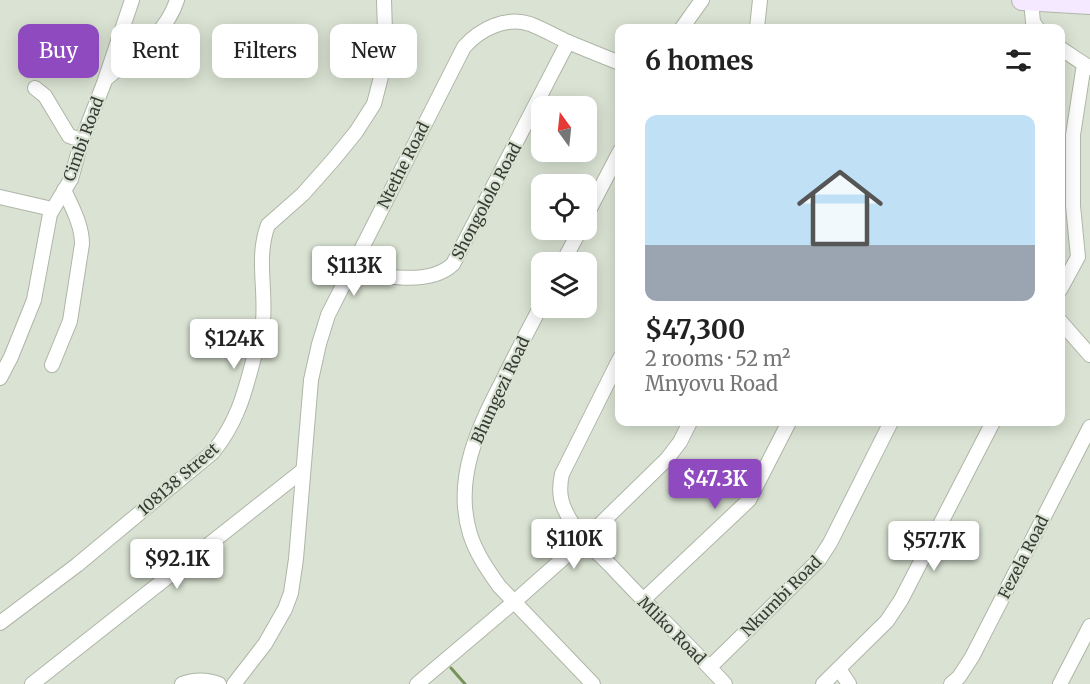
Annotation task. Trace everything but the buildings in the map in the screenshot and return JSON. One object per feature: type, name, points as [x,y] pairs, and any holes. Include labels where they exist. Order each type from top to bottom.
[{"type":"street","name":"Cimbi Road","points":[[0,378],[34,300],[47,223],[52,209],[71,180],[82,140],[106,79],[132,0]]},
{"type":"street","points":[[106,79],[161,31],[177,0]]},
{"type":"street","name":"108138 Street","points":[[0,623],[77,565],[213,452],[229,431],[241,405],[260,336],[263,312],[264,221],[303,194],[356,132],[374,104],[383,69],[384,0]]},
{"type":"street","points":[[685,24],[702,0]]},
{"type":"street","points":[[757,24],[760,0]]},
{"type":"street","points":[[1034,24],[1028,0],[1090,4]]},
{"type":"street","name":"Ntethe Road","points":[[234,684],[265,644],[285,609],[291,593],[311,380],[328,315],[464,47],[477,34],[489,28],[518,21],[615,61]]},
{"type":"street","name":"Shongololo Road","points":[[350,269],[410,278],[436,275],[453,264],[568,42]]},
{"type":"street","points":[[1065,51],[1087,66],[1073,135],[1073,206],[1084,261],[1065,284]]},
{"type":"street","points":[[35,88],[45,96],[69,136],[82,140]]},
{"type":"street","points":[[597,195],[615,161]]},
{"type":"street","points":[[52,364],[70,321],[82,244],[76,216],[64,190]]},
{"type":"street","points":[[0,197],[52,209]]},
{"type":"street","name":"Bhungezi Road","points":[[535,318],[480,427],[469,459],[465,485],[468,525],[476,549],[486,568],[499,585],[593,684]]},
{"type":"street","points":[[1065,327],[1090,355]]},
{"type":"street","name":"Mliko Road","points":[[615,368],[562,474],[560,500],[573,526],[725,684]]},
{"type":"street","points":[[418,684],[585,539],[667,459],[680,442],[688,426]]},
{"type":"street","points":[[643,600],[749,500],[787,426]]},
{"type":"street","name":"Nkumbi Road","points":[[710,667],[819,560],[830,543],[889,426]]},
{"type":"street","points":[[823,684],[886,621],[901,600],[991,426]]},
{"type":"street","name":"Fezela Road","points":[[951,684],[959,677],[972,657],[1090,427]]},
{"type":"street","points":[[32,684],[302,471]]},
{"type":"street","points":[[1060,684],[1090,626]]},
{"type":"street","points":[[839,669],[849,684]]},
{"type":"street","points":[[182,684],[204,680],[219,684]]},
{"type":"waterway","points":[[451,668],[465,684]]}]
